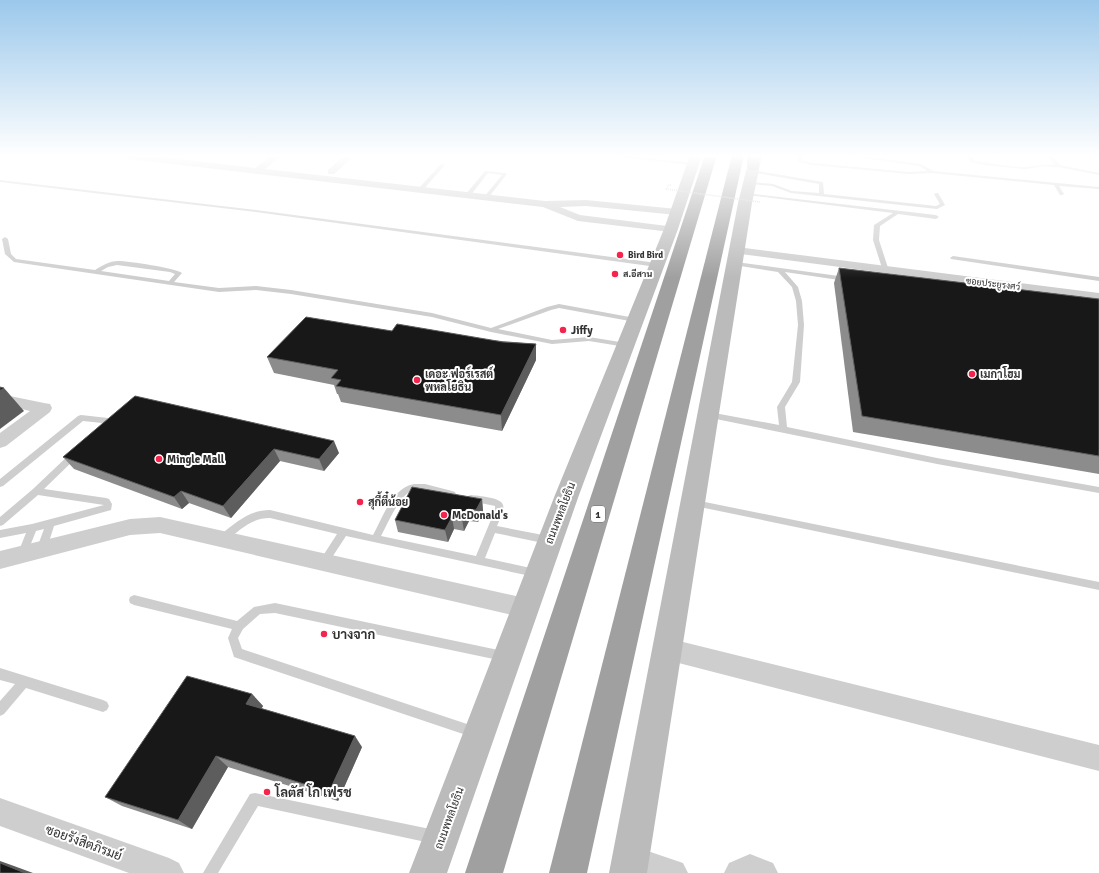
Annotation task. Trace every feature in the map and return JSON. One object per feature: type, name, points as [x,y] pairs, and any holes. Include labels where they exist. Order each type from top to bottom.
[{"type":"highway","name":"1","points":[[484,873],[689,196]]},
{"type":"highway","points":[[568,873],[745,196]]},
{"type":"main road","name":"ถนนพหลโยธิน","points":[[428,873],[550,540],[684,196]]},
{"type":"main road","points":[[629,866],[747,196]]},
{"type":"street","points":[[475,196],[545,204],[586,203],[674,221]]},
{"type":"street","points":[[545,204],[578,218],[674,221]]},
{"type":"street","name":"ซอยประยูรงศว์","points":[[736,258],[886,271],[1099,297]]},
{"type":"street","points":[[0,399],[44,408],[0,442]]},
{"type":"street","points":[[0,560],[130,526],[160,525],[526,608]]},
{"type":"street","points":[[667,649],[1099,758]]},
{"type":"street","name":"ซอยรังสิตภิรมย์","points":[[0,812],[169,873]]},
{"type":"street","points":[[629,866],[673,873]]},
{"type":"street","points":[[740,873],[750,869],[763,873]]},
{"type":"lane","points":[[126,196],[264,212],[657,265]]},
{"type":"lane","points":[[829,196],[937,208],[942,204],[937,196]]},
{"type":"lane","points":[[837,196],[898,212],[936,217]]},
{"type":"lane","points":[[886,271],[876,240],[878,225],[898,212]]},
{"type":"lane","points":[[5,239],[8,254],[14,260],[219,290],[256,288],[291,292],[432,316],[552,342],[589,339],[627,345]]},
{"type":"lane","points":[[736,258],[782,271],[857,280]]},
{"type":"lane","points":[[953,258],[1099,279]]},
{"type":"lane","points":[[97,271],[106,266],[118,263],[171,270],[179,273],[171,282]]},
{"type":"lane","points":[[782,271],[794,287],[799,301],[801,325],[796,382],[780,407],[783,429]]},
{"type":"lane","points":[[491,330],[549,308],[559,306],[636,320]]},
{"type":"lane","points":[[709,415],[937,461],[1099,490]]},
{"type":"lane","points":[[0,484],[81,418],[108,421],[94,437]]},
{"type":"lane","points":[[0,522],[82,448]]},
{"type":"lane","points":[[375,539],[401,494],[408,488],[412,487],[495,502],[499,506],[499,510],[479,561]]},
{"type":"lane","points":[[0,534],[50,524],[108,507],[106,501],[36,491]]},
{"type":"lane","points":[[692,503],[1099,586]]},
{"type":"lane","points":[[222,539],[248,518],[259,513],[270,514],[343,532],[538,573]]},
{"type":"lane","points":[[42,548],[50,524]]},
{"type":"lane","points":[[23,554],[32,528]]},
{"type":"lane","points":[[492,529],[550,540]]},
{"type":"lane","points":[[324,562],[343,532]]},
{"type":"lane","points":[[134,600],[239,626]]},
{"type":"lane","points":[[480,733],[238,653],[233,638],[239,626],[258,610],[275,608],[507,657]]},
{"type":"lane","points":[[0,674],[103,706]]},
{"type":"lane","points":[[0,710],[24,682]]},
{"type":"lane","points":[[210,873],[255,799],[441,838]]},
{"type":"building","name":"เมกาโฮม","points":[[839,268],[1099,299],[1099,456],[862,416]]},
{"type":"building","name":"เดอะ ฟอร์เรสต์ พหลโยธิน","points":[[306,317],[392,331],[397,324],[503,342],[536,344],[501,415],[336,386],[341,380],[331,378],[338,370],[267,357]]},
{"type":"building","name":"Mingle Mall","points":[[135,396],[334,441],[319,459],[274,449],[223,506],[181,491],[174,497],[63,457]]},
{"type":"building","points":[[412,487],[482,499],[476,510],[468,509],[462,519],[452,517],[445,530],[395,520]]},
{"type":"building","points":[[187,676],[252,694],[246,704],[355,736],[329,792],[216,756],[178,820],[105,797]]},
{"type":"building","points":[[0,863],[25,873],[0,873]]},
{"type":"place","name":"Bird Bird","points":[[620,255]]},
{"type":"place","name":"ส.อีสาน","points":[[615,274]]},
{"type":"place","name":"Jiffy","points":[[563,330]]},
{"type":"place","name":"เมกาโฮม","points":[[972,374]]},
{"type":"place","name":"เดอะ ฟอร์เรสต์ พหลโยธิน","points":[[417,380]]},
{"type":"place","name":"Mingle Mall","points":[[159,459]]},
{"type":"place","name":"สุกี้ตี๋น้อย","points":[[360,502]]},
{"type":"place","name":"McDonald's","points":[[444,515]]},
{"type":"place","name":"บางจาก","points":[[324,634]]},
{"type":"place","name":"โลตัส โก เฟรช","points":[[267,792]]}]
